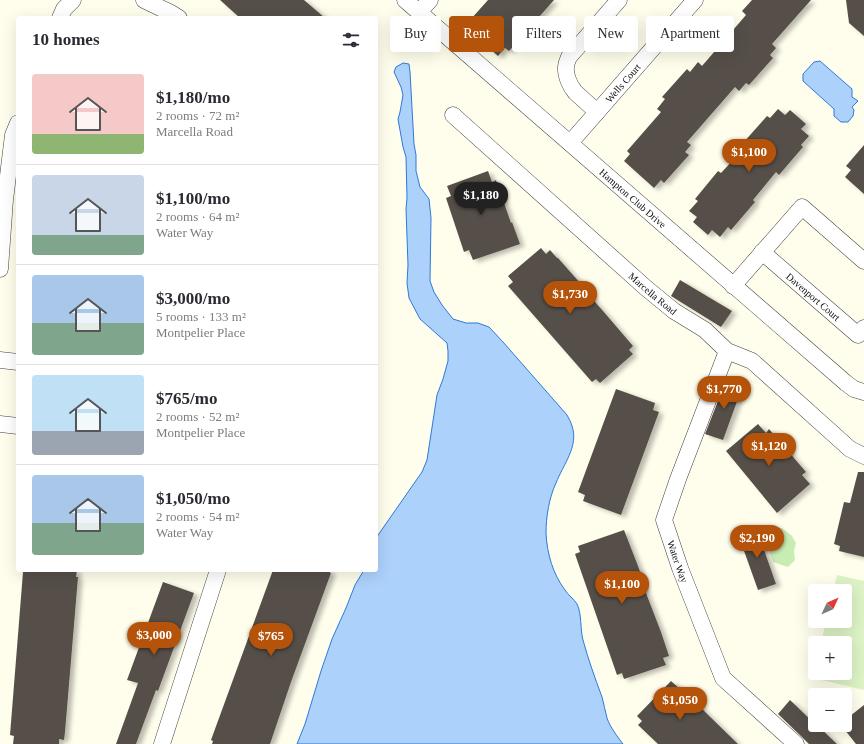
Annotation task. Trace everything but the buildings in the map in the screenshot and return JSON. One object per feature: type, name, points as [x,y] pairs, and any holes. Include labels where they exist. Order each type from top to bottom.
[{"type":"street","points":[[61,16],[64,9],[73,0]]},
{"type":"street","points":[[144,0],[175,16]]},
{"type":"street","name":"Hampton Club Drive","points":[[405,0],[846,383],[854,389],[864,392]]},
{"type":"street","points":[[420,12],[430,0]]},
{"type":"street","name":"Wells Court","points":[[597,112],[572,88],[566,72],[566,67],[569,57],[620,0]]},
{"type":"street","name":"Wells Court","points":[[570,143],[695,0]]},
{"type":"street","name":"Marcella Road","points":[[453,115],[646,288],[674,311],[705,330],[727,351],[752,361],[850,449],[864,456]]},
{"type":"street","points":[[0,269],[5,200],[13,135],[16,128]]},
{"type":"street","points":[[733,286],[802,207],[864,261]]},
{"type":"street","name":"Davenport Court","points":[[762,252],[858,335],[864,328]]},
{"type":"street","name":"Water Way","points":[[727,351],[678,479],[664,520],[680,568],[723,678],[796,744]]},
{"type":"street","points":[[0,360],[16,362]]},
{"type":"street","points":[[0,424],[16,426]]},
{"type":"street","points":[[162,744],[217,572]]},
{"type":"green space","points":[[771,528],[782,528],[792,536],[796,543],[794,551],[795,560],[788,567],[773,562],[766,535]]},
{"type":"green space","points":[[837,575],[864,581],[864,690],[822,680],[852,680],[852,636],[823,636],[824,628],[852,628],[852,584],[835,584]]},
{"type":"water","points":[[820,61],[852,89],[852,97],[858,101],[852,107],[854,110],[853,116],[848,122],[841,122],[834,116],[834,109],[803,81],[803,74],[814,62]]},
{"type":"water","points":[[403,63],[409,64],[416,171],[420,187],[429,199],[431,218],[430,281],[434,292],[453,319],[466,323],[478,323],[489,327],[567,415],[572,425],[574,433],[572,448],[551,495],[548,508],[546,533],[548,549],[551,563],[557,577],[566,592],[576,602],[579,608],[583,640],[602,697],[607,718],[623,744],[297,744],[305,724],[332,639],[355,585],[363,572],[378,572],[378,535],[422,472],[427,460],[437,395],[448,361],[447,343],[420,319],[409,298],[407,283],[406,157],[398,119],[403,95],[394,72],[396,67]]}]
